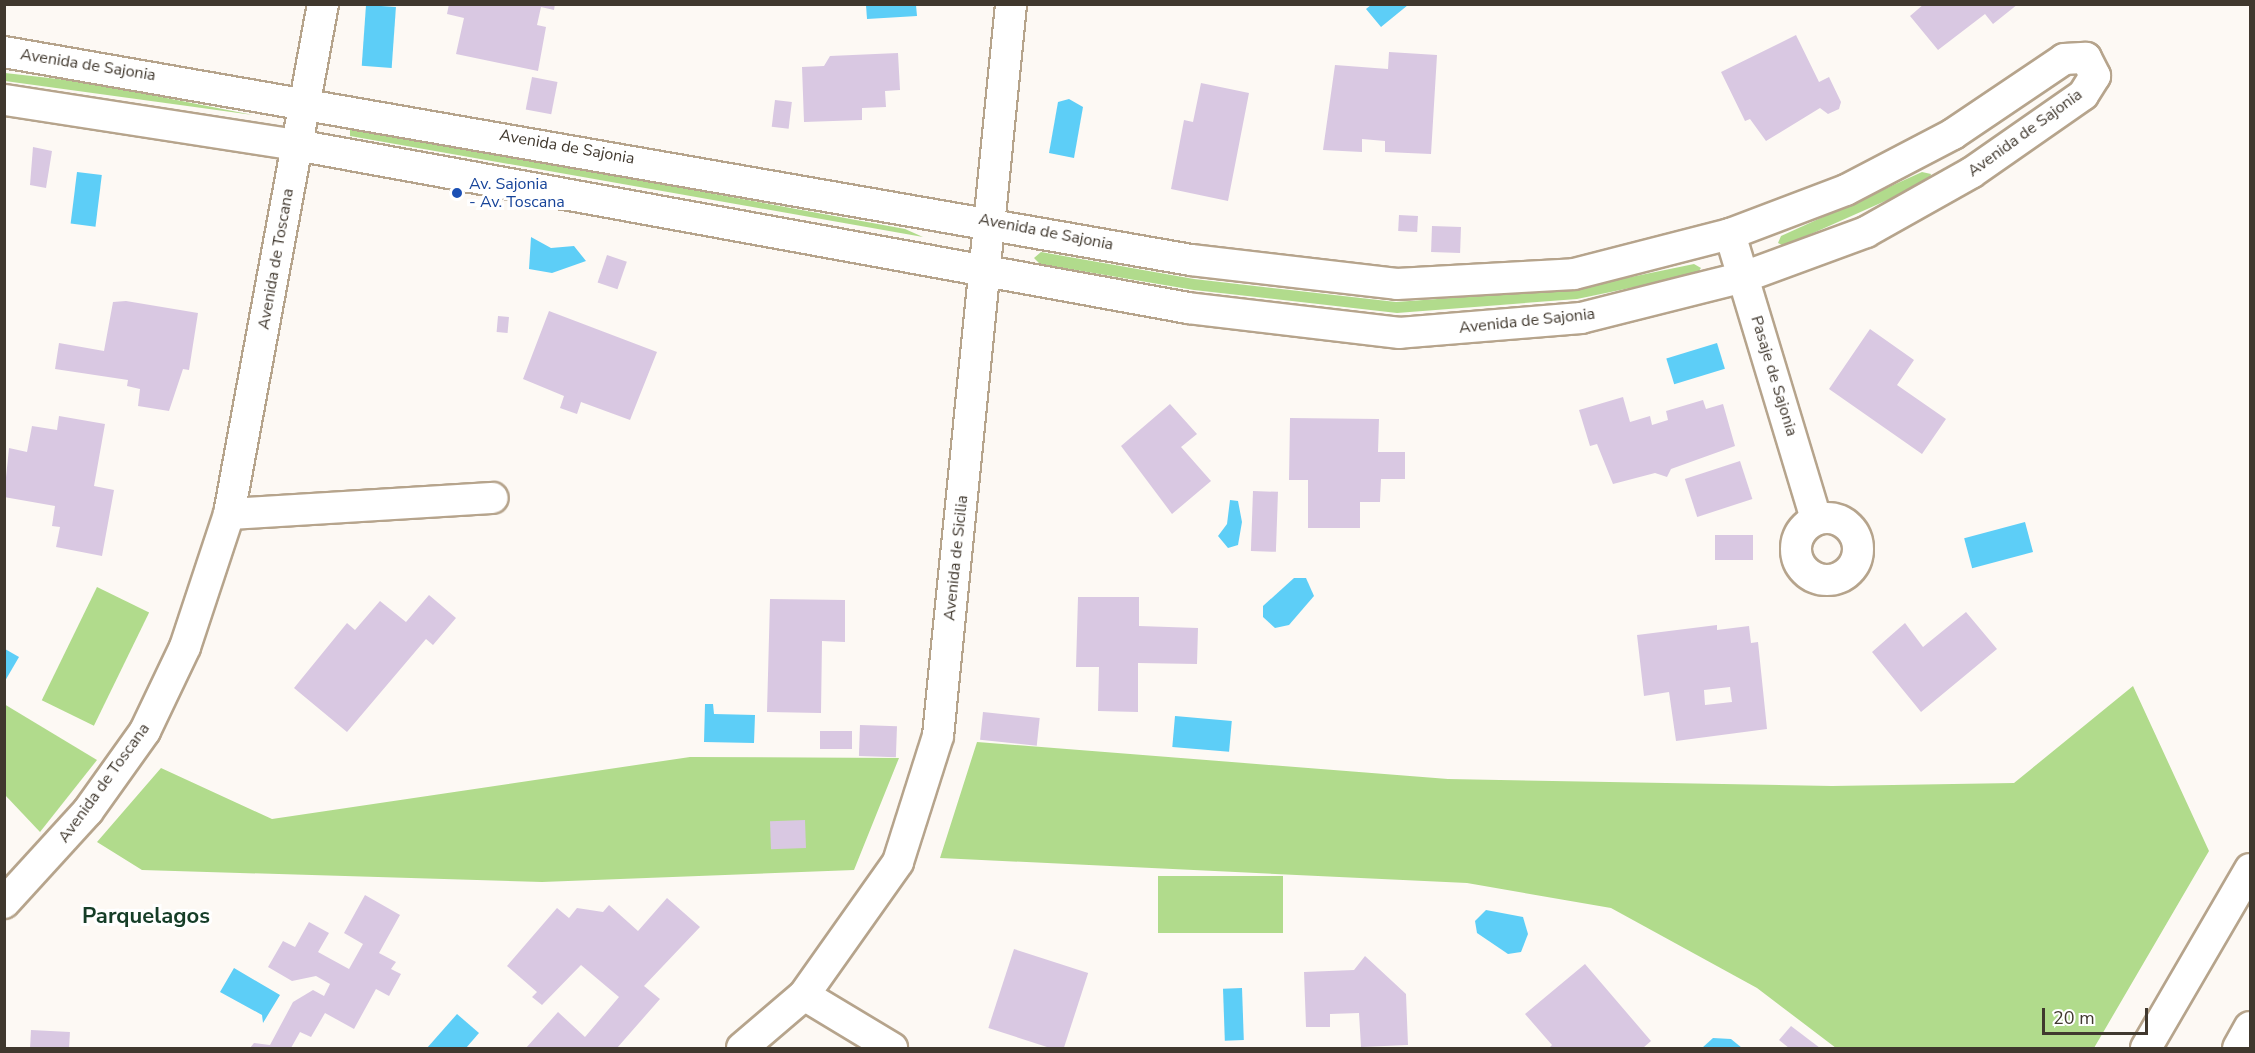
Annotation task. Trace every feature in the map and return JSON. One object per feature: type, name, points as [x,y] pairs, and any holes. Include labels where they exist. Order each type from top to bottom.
[{"type":"highway","points":[[2239,1048],[2250,1028]]},
{"type":"street","name":"Avenida de Toscana","points":[[4,903],[88,811],[145,731],[185,647],[229,514],[323,4]]},
{"type":"street","name":"Avenida de Sicilia","points":[[742,1048],[804,995],[898,861],[938,736],[1011,4]]},
{"type":"street","name":"Avenida de Sajonia","points":[[4,52],[305,101],[988,220],[1191,260],[1397,284],[1574,274],[1730,234],[1885,170],[1953,134],[2064,59],[2086,58],[2095,76],[2083,95],[1971,173],[1866,232],[1744,277],[1581,318],[1400,333],[1188,308],[296,145],[4,100]]},
{"type":"street","name":"Pasaje de Sajonia","points":[[1730,234],[1816,519]]},
{"type":"street","points":[[229,514],[493,498]]},
{"type":"street","points":[[2146,1048],[2250,869]]},
{"type":"street","points":[[804,995],[892,1048]]},
{"type":"green space","points":[[5,73],[85,82],[253,115],[5,81]]},
{"type":"green space","points":[[350,127],[905,229],[923,237],[350,136]]},
{"type":"green space","points":[[1922,172],[1931,174],[1928,182],[1784,246],[1778,243],[1781,236]]},
{"type":"green space","points":[[1041,252],[1194,279],[1396,302],[1573,289],[1694,264],[1701,268],[1697,274],[1577,299],[1397,313],[1194,290],[1040,264],[1034,258]]},
{"type":"green space","points":[[97,587],[149,612],[94,726],[42,700]]},
{"type":"green space","points":[[2133,686],[2209,851],[2094,1048],[1836,1048],[1757,988],[1611,908],[1467,883],[940,858],[977,742],[1448,779],[1832,786],[2014,783]]},
{"type":"green space","points":[[4,704],[97,760],[40,832],[5,795]]},
{"type":"green space","points":[[690,757],[899,758],[854,870],[542,882],[142,870],[97,842],[161,768],[272,819]]},
{"type":"green space","points":[[1158,876],[1283,876],[1283,933],[1158,933]]},
{"type":"water","points":[[366,5],[396,7],[392,68],[362,66]]},
{"type":"water","points":[[866,5],[916,5],[917,16],[867,19]]},
{"type":"water","points":[[1371,5],[1408,5],[1381,27],[1366,9]]},
{"type":"water","points":[[1069,99],[1083,107],[1074,158],[1049,153],[1058,102]]},
{"type":"water","points":[[77,172],[102,175],[95,227],[71,224]]},
{"type":"water","points":[[531,237],[551,248],[574,246],[586,261],[552,273],[529,269]]},
{"type":"water","points":[[1717,343],[1725,369],[1674,384],[1666,358]]},
{"type":"water","points":[[1230,500],[1238,501],[1242,522],[1238,545],[1228,548],[1218,536],[1227,524]]},
{"type":"water","points":[[2025,522],[2033,552],[1972,568],[1964,538]]},
{"type":"water","points":[[1294,578],[1306,578],[1314,596],[1289,625],[1275,628],[1263,617],[1263,606]]},
{"type":"water","points":[[5,649],[19,657],[5,681]]},
{"type":"water","points":[[705,704],[713,704],[714,714],[755,715],[754,743],[704,742]]},
{"type":"water","points":[[1175,716],[1232,721],[1229,752],[1172,747]]},
{"type":"water","points":[[1486,910],[1523,917],[1528,934],[1521,952],[1508,954],[1477,933],[1475,921]]},
{"type":"water","points":[[234,968],[280,995],[263,1023],[262,1015],[220,992]]},
{"type":"water","points":[[1242,988],[1244,1040],[1225,1041],[1223,989]]},
{"type":"water","points":[[457,1014],[479,1033],[466,1048],[427,1048]]},
{"type":"water","points":[[1713,1038],[1731,1039],[1742,1048],[1702,1048]]},
{"type":"building","points":[[449,4],[555,4],[554,10],[541,7],[537,25],[546,27],[538,71],[456,54],[464,18],[447,14]]},
{"type":"building","points":[[1924,4],[2018,4],[1993,24],[1985,14],[1938,50],[1910,16]]},
{"type":"building","points":[[1796,35],[1819,82],[1829,77],[1841,102],[1839,109],[1828,114],[1820,108],[1766,141],[1750,119],[1745,121],[1721,72]]},
{"type":"building","points":[[1389,52],[1437,55],[1431,154],[1385,152],[1385,141],[1362,139],[1362,152],[1323,150],[1335,65],[1388,69]]},
{"type":"building","points":[[898,53],[900,90],[885,91],[886,107],[862,108],[862,120],[804,122],[802,67],[824,66],[830,56]]},
{"type":"building","points":[[532,77],[558,82],[551,114],[526,109]]},
{"type":"building","points":[[1201,83],[1249,93],[1228,201],[1171,189],[1184,120],[1193,122]]},
{"type":"building","points":[[775,100],[792,102],[789,129],[772,127]]},
{"type":"building","points":[[33,147],[52,151],[46,188],[30,185]]},
{"type":"building","points":[[1399,215],[1418,216],[1417,232],[1398,231]]},
{"type":"building","points":[[1432,226],[1461,227],[1460,253],[1431,252]]},
{"type":"building","points":[[607,255],[627,262],[617,289],[598,282]]},
{"type":"building","points":[[126,301],[198,313],[189,370],[183,369],[169,411],[138,406],[140,389],[127,386],[128,380],[55,369],[59,343],[104,351],[113,302]]},
{"type":"building","points":[[549,311],[657,352],[630,420],[581,402],[577,414],[560,408],[564,396],[523,379]]},
{"type":"building","points":[[498,316],[509,317],[508,333],[497,332]]},
{"type":"building","points":[[1870,329],[1914,360],[1897,385],[1946,419],[1922,454],[1829,389]]},
{"type":"building","points":[[1623,397],[1630,422],[1650,416],[1652,425],[1668,420],[1666,411],[1703,400],[1706,409],[1723,404],[1735,446],[1671,469],[1667,477],[1655,473],[1613,484],[1597,444],[1590,446],[1579,410]]},
{"type":"building","points":[[1170,404],[1197,434],[1181,447],[1211,481],[1172,514],[1121,446]]},
{"type":"building","points":[[59,416],[105,424],[94,486],[114,490],[102,556],[56,547],[60,527],[52,526],[55,506],[4,497],[9,448],[27,452],[32,426],[57,430]]},
{"type":"building","points":[[1290,418],[1379,419],[1378,452],[1405,452],[1405,479],[1381,479],[1380,502],[1360,502],[1360,528],[1308,528],[1308,480],[1289,480]]},
{"type":"building","points":[[1740,461],[1752,499],[1697,517],[1685,479]]},
{"type":"building","points":[[1253,491],[1278,492],[1276,552],[1251,551]]},
{"type":"building","points":[[1715,535],[1753,535],[1753,560],[1715,560]]},
{"type":"building","points":[[429,595],[456,618],[433,645],[426,639],[347,732],[294,688],[347,623],[355,630],[380,601],[406,622]]},
{"type":"building","points":[[1078,597],[1139,597],[1139,626],[1198,628],[1197,664],[1138,663],[1138,712],[1098,711],[1099,667],[1076,667]]},
{"type":"building","points":[[770,599],[845,600],[845,642],[822,641],[821,713],[767,712]]},
{"type":"building","points":[[1966,612],[1997,649],[1921,712],[1872,652],[1905,623],[1923,647]]},
{"type":"building","points":[[1717,625],[1717,630],[1749,626],[1751,643],[1758,642],[1767,729],[1676,741],[1669,692],[1644,696],[1637,635]],"holes":[[[1730,687],[1732,702],[1705,705],[1704,690]]]},
{"type":"building","points":[[983,712],[1040,718],[1037,746],[980,740]]},
{"type":"building","points":[[860,725],[897,726],[896,757],[859,756]]},
{"type":"building","points":[[820,731],[852,731],[852,749],[820,749]]},
{"type":"building","points":[[805,820],[806,848],[771,849],[770,821]]},
{"type":"building","points":[[365,895],[400,915],[379,953],[396,962],[391,969],[401,974],[389,996],[376,989],[354,1029],[325,1013],[311,1037],[300,1032],[291,1048],[250,1048],[254,1043],[270,1045],[293,1002],[313,990],[324,996],[330,984],[316,976],[292,981],[268,967],[283,941],[295,947],[309,922],[329,933],[318,952],[349,969],[363,944],[344,933]]},
{"type":"building","points":[[667,898],[700,927],[644,986],[660,999],[617,1048],[526,1048],[558,1012],[585,1037],[619,997],[581,965],[542,1005],[532,997],[537,992],[507,966],[557,908],[569,918],[577,908],[603,912],[609,905],[638,931]]},
{"type":"building","points":[[1014,949],[1088,973],[1064,1048],[1050,1048],[988,1028]]},
{"type":"building","points":[[1365,956],[1406,994],[1408,1045],[1361,1047],[1359,1013],[1330,1014],[1330,1027],[1306,1027],[1304,972],[1354,970]]},
{"type":"building","points":[[1585,964],[1651,1041],[1643,1048],[1549,1048],[1552,1045],[1525,1014]]},
{"type":"building","points":[[1791,1026],[1820,1048],[1789,1048],[1779,1040]]},
{"type":"building","points":[[31,1030],[70,1032],[69,1048],[30,1048]]},
{"type":"place","name":"Av. Sajonia - Av. Toscana","points":[[457,193]]},
{"type":"district","name":"Parquelagos","points":[[146,917]]}]
